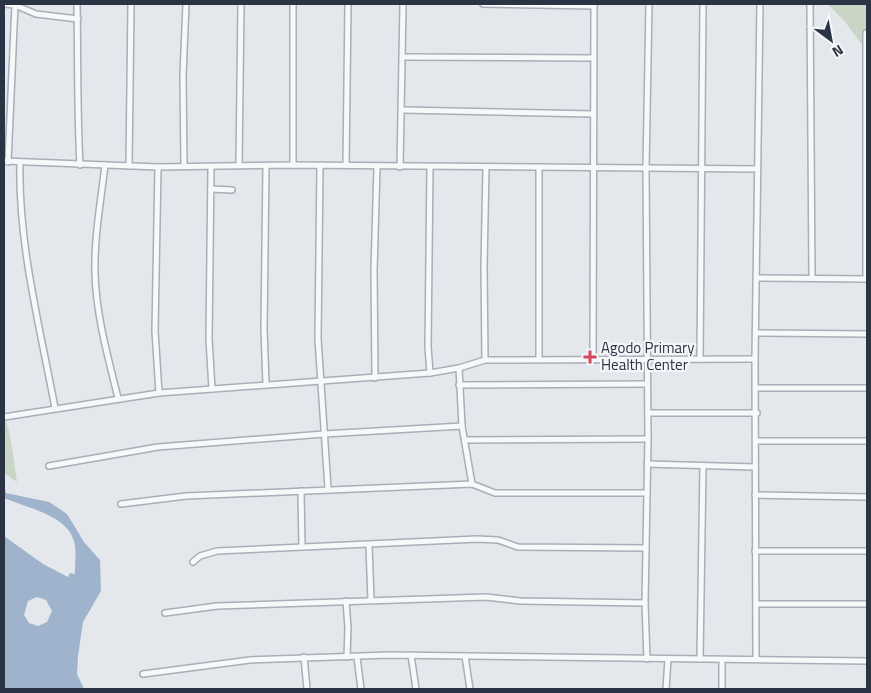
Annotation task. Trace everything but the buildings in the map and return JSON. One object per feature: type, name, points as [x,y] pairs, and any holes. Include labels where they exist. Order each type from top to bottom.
[{"type":"street","points":[[4,4],[16,6],[36,14],[78,19]]},
{"type":"street","points":[[77,4],[77,110],[80,165]]},
{"type":"street","points":[[129,166],[131,4]]},
{"type":"street","points":[[184,166],[183,75],[186,4]]},
{"type":"street","points":[[239,165],[241,4]]},
{"type":"street","points":[[293,4],[293,165]]},
{"type":"street","points":[[346,166],[348,4]]},
{"type":"street","points":[[400,166],[403,110],[403,4]]},
{"type":"street","points":[[483,4],[594,5],[593,360]]},
{"type":"street","points":[[647,659],[645,603],[648,440],[646,384],[646,168],[649,4]]},
{"type":"street","points":[[700,359],[703,4]]},
{"type":"street","points":[[756,659],[755,467],[757,388],[755,358],[760,4]]},
{"type":"street","points":[[810,4],[812,277]]},
{"type":"street","points":[[16,6],[6,162],[158,167],[293,165],[757,169]]},
{"type":"street","points":[[757,278],[867,278],[866,33]]},
{"type":"street","points":[[403,57],[593,58]]},
{"type":"street","points":[[403,110],[593,114]]},
{"type":"street","points":[[20,163],[19,198],[35,302],[55,408]]},
{"type":"street","points":[[105,165],[95,254],[95,275],[102,332],[118,398]]},
{"type":"street","points":[[266,166],[264,329],[266,384]]},
{"type":"street","points":[[320,166],[318,339],[328,488]]},
{"type":"street","points":[[376,378],[374,271],[377,166]]},
{"type":"street","points":[[158,167],[155,331],[159,393]]},
{"type":"street","points":[[211,167],[209,339],[212,389]]},
{"type":"street","points":[[430,167],[428,347],[430,373]]},
{"type":"street","points":[[539,167],[539,359]]},
{"type":"street","points":[[485,360],[486,168]]},
{"type":"street","points":[[211,189],[232,190]]},
{"type":"street","points":[[756,333],[867,334]]},
{"type":"street","points":[[4,417],[159,393],[430,373],[459,368],[485,360],[755,358]]},
{"type":"street","points":[[459,368],[462,426],[472,484]]},
{"type":"street","points":[[459,385],[646,384]]},
{"type":"street","points":[[757,388],[867,388]]},
{"type":"street","points":[[648,413],[757,413]]},
{"type":"street","points":[[49,466],[158,447],[324,434],[462,426]]},
{"type":"street","points":[[465,440],[648,440]]},
{"type":"street","points":[[756,441],[867,441]]},
{"type":"street","points":[[647,464],[755,467]]},
{"type":"street","points":[[700,659],[702,467]]},
{"type":"street","points":[[121,504],[186,496],[328,488],[472,484],[494,493],[647,494]]},
{"type":"street","points":[[301,491],[302,547]]},
{"type":"street","points":[[755,496],[867,497]]},
{"type":"street","points":[[193,562],[200,556],[217,551],[369,546],[490,539],[518,547],[646,548]]},
{"type":"street","points":[[369,546],[371,600]]},
{"type":"street","points":[[755,551],[867,552]]},
{"type":"street","points":[[165,613],[217,606],[371,600],[486,598],[520,601],[645,603]]},
{"type":"street","points":[[346,601],[348,628],[347,657]]},
{"type":"street","points":[[756,604],[867,604]]},
{"type":"street","points":[[144,674],[250,660],[411,655],[867,661]]},
{"type":"street","points":[[411,655],[416,689]]},
{"type":"street","points":[[357,656],[361,689]]},
{"type":"street","points":[[465,656],[470,689]]},
{"type":"street","points":[[304,658],[306,689]]},
{"type":"street","points":[[666,689],[668,659]]},
{"type":"street","points":[[722,660],[722,689]]},
{"type":"green space","points":[[828,4],[867,4],[867,52],[846,23]]},
{"type":"green space","points":[[4,414],[10,435],[17,482],[4,473]]},
{"type":"water","points":[[4,485],[6,493],[49,502],[67,514],[84,542],[100,560],[101,591],[83,622],[78,656],[77,674],[84,689],[4,689],[4,536],[43,564],[68,577],[70,573],[75,574],[75,546],[72,536],[66,527],[57,520],[47,514],[4,498]],"holes":[[[37,597],[46,600],[52,611],[47,622],[38,626],[29,623],[24,615],[28,601]]]},
{"type":"place","name":"Agodo Primary Health Center","points":[[590,357]]}]
